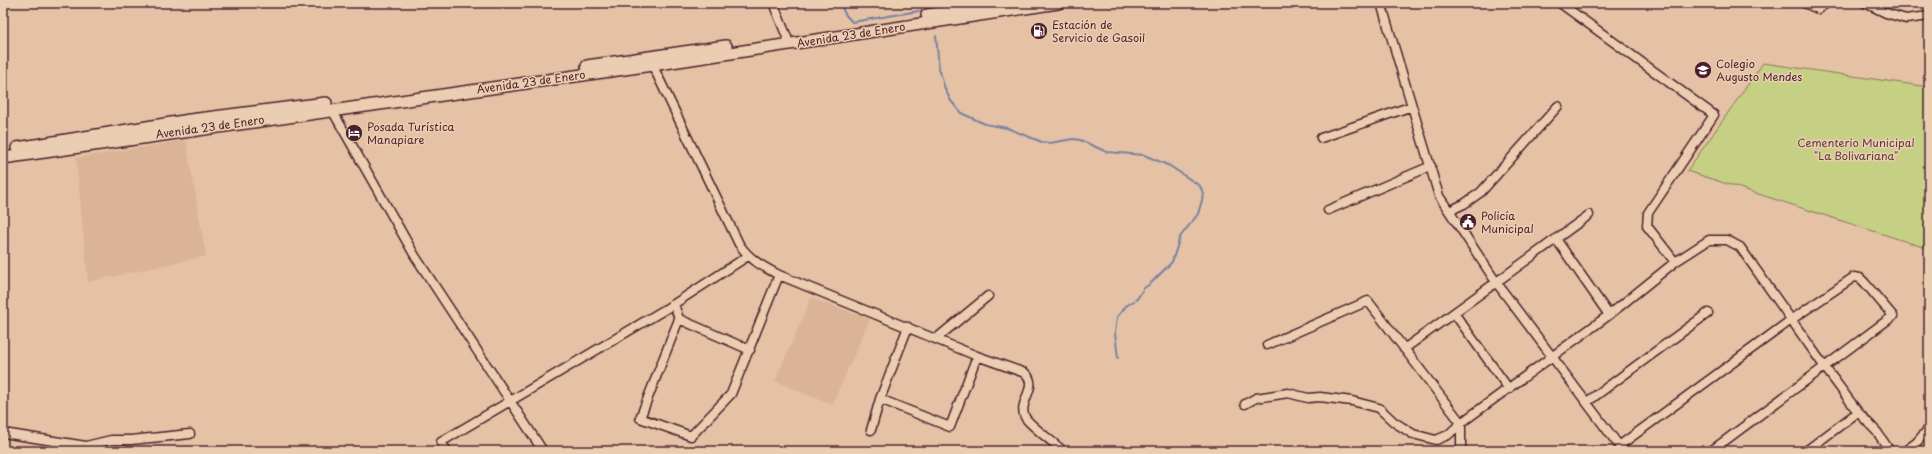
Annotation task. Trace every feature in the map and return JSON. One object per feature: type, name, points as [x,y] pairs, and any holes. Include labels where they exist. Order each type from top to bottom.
[{"type":"main road","name":"Avenida 23 de Enero","points":[[3,150],[190,120],[651,61],[787,37],[1008,3]]},
{"type":"main road","name":"Avenida 23 de Enero","points":[[3,158],[332,110],[651,61],[1058,3]]},
{"type":"street","points":[[774,3],[787,37]]},
{"type":"street","points":[[1381,3],[1439,196],[1496,282],[1621,448],[1791,320],[1854,277],[1860,278],[1893,316],[1711,451]]},
{"type":"street","points":[[1560,3],[1714,115],[1648,213],[1647,226],[1675,262]]},
{"type":"street","points":[[1804,3],[1818,9],[1827,3]]},
{"type":"street","points":[[1865,3],[1906,19],[1929,16]]},
{"type":"street","points":[[651,61],[740,244],[748,256],[758,264],[779,274],[937,338],[977,356],[1025,373],[1029,376],[1031,384],[1023,409],[1025,418],[1063,451]]},
{"type":"street","points":[[1322,138],[1412,106]]},
{"type":"street","points":[[1449,211],[1469,202],[1481,192],[1558,106]]},
{"type":"street","points":[[332,110],[415,256],[543,451]]},
{"type":"street","points":[[1328,210],[1431,166]]},
{"type":"street","points":[[1404,349],[1589,216]]},
{"type":"street","points":[[1556,239],[1609,315]]},
{"type":"street","points":[[1245,404],[1256,398],[1288,393],[1308,398],[1320,397],[1352,401],[1379,408],[1394,422],[1413,434],[1436,440],[1448,435],[1461,423],[1609,315],[1675,262],[1709,240],[1727,240],[1740,247],[1824,366],[1858,412],[1877,432],[1890,451]]},
{"type":"street","points":[[447,451],[441,442],[509,400],[674,304],[748,256]]},
{"type":"street","points":[[674,304],[679,319],[640,418],[692,436],[730,394],[750,350],[779,274]]},
{"type":"street","points":[[937,338],[988,296]]},
{"type":"street","points":[[1267,345],[1368,301],[1461,423],[1461,451]]},
{"type":"street","points":[[1454,313],[1509,388]]},
{"type":"street","points":[[1587,402],[1708,313]]},
{"type":"street","points":[[679,319],[750,350]]},
{"type":"street","points":[[871,430],[880,399],[908,327]]},
{"type":"street","points":[[880,399],[950,426],[977,356]]},
{"type":"street","points":[[1806,451],[1858,412]]},
{"type":"street","points":[[1905,451],[1916,443],[1929,428]]},
{"type":"street","points":[[3,433],[86,446],[111,440],[131,440],[190,434]]},
{"type":"shaded area","points":[[186,140],[206,256],[88,282],[76,158]]},
{"type":"shaded area","points":[[811,298],[870,319],[832,405],[775,381]]},
{"type":"green space","name":"Cementerio Municipal \"La Bolivariana\"","points":[[1763,63],[1929,87],[1929,249],[1687,171]]},
{"type":"waterway","points":[[840,3],[845,14],[852,22],[932,10]]},
{"type":"waterway","points":[[936,36],[939,68],[945,89],[951,101],[961,113],[985,124],[1007,128],[1042,142],[1050,143],[1073,139],[1080,140],[1107,152],[1144,155],[1170,166],[1200,186],[1203,193],[1198,214],[1180,237],[1172,262],[1144,288],[1137,299],[1126,306],[1117,317],[1115,333],[1118,358]]},
{"type":"place","name":"Estación de Servicio de Gasoil","points":[[1039,31]]},
{"type":"place","name":"Colegio Augusto Mendes","points":[[1703,70]]},
{"type":"place","name":"Posada Turística Manapiare","points":[[354,133]]},
{"type":"place","name":"Policía Municipal","points":[[1468,222]]}]
